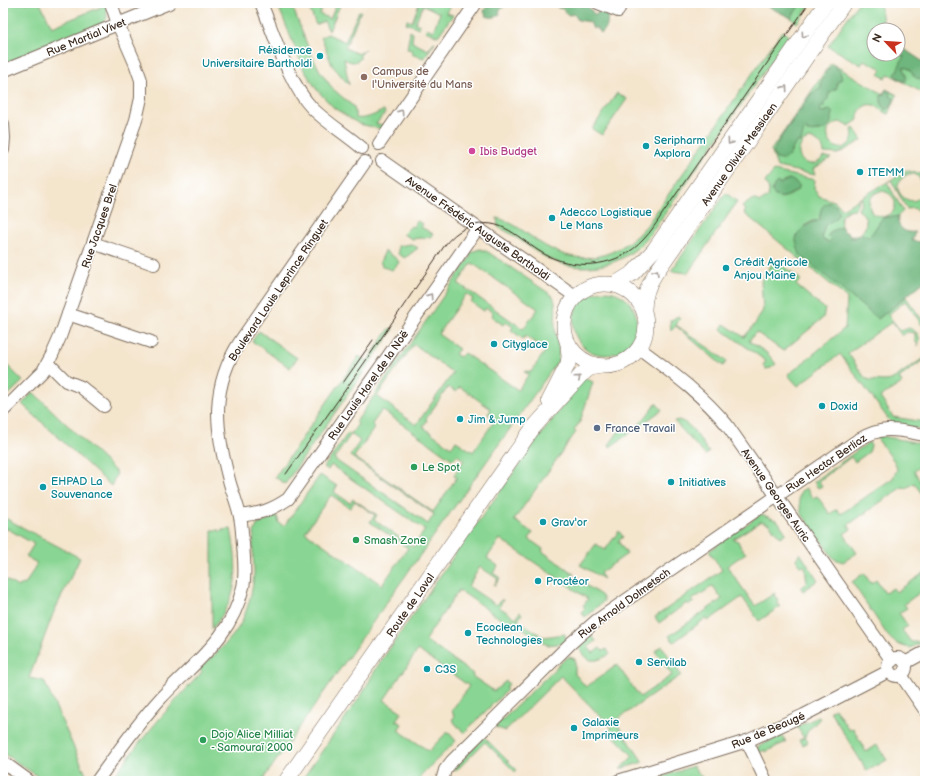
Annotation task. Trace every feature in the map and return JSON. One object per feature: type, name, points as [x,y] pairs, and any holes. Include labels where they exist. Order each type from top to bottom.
[{"type":"main road","name":"Avenue Olivier Messiaen","points":[[615,284],[633,273],[654,250],[826,3]]},
{"type":"main road","name":"Avenue Olivier Messiaen","points":[[644,309],[644,298],[655,274],[844,3]]},
{"type":"main road","points":[[602,283],[615,284],[631,292],[644,309],[647,327],[644,340],[632,356],[624,362],[612,366],[592,364],[582,359],[572,350],[568,343],[564,329],[564,317],[568,306],[575,296],[582,290],[602,283]]},
{"type":"main road","name":"Route de Laval","points":[[286,781],[533,428],[564,374],[569,357],[568,343]]},
{"type":"main road","name":"Route de Laval","points":[[533,428],[577,379],[590,368],[601,366]]},
{"type":"street","name":"Rue Jacques Brel","points":[[3,411],[43,371],[60,337],[136,120],[141,98],[139,74],[111,3]]},
{"type":"street","name":"Rue Martial Vivet","points":[[3,71],[169,3]]},
{"type":"street","points":[[261,3],[289,72],[303,97],[325,120],[362,148]]},
{"type":"street","points":[[379,144],[476,3]]},
{"type":"street","points":[[598,3],[620,7]]},
{"type":"street","points":[[3,124],[3,150]]},
{"type":"street","points":[[371,142],[379,144],[384,149],[382,161],[372,165],[365,162],[362,157],[362,148],[371,142]]},
{"type":"street","name":"Avenue Frédéric Auguste Bartholdi","points":[[382,161],[575,296]]},
{"type":"street","name":"Boulevard Louis Leprince Ringuet","points":[[97,781],[125,742],[159,700],[217,642],[230,621],[238,604],[244,584],[244,561],[240,516],[229,479],[218,422],[217,405],[225,369],[229,359],[241,340],[365,162]]},
{"type":"street","name":"Rue Louis Harel de la Noë","points":[[240,516],[260,513],[274,508],[288,499],[478,228]]},
{"type":"street","points":[[93,243],[154,264]]},
{"type":"street","points":[[68,314],[151,342]]},
{"type":"street","name":"Avenue Georges Auric","points":[[639,348],[685,383],[716,411],[894,669],[925,710]]},
{"type":"street","points":[[48,363],[66,381],[81,387],[104,406]]},
{"type":"street","name":"Rue Hector Berlioz","points":[[776,497],[870,433],[880,430],[894,430],[925,435]]},
{"type":"street","name":"Rue Arnold Dolmetsch","points":[[442,781],[445,770],[452,761],[571,643],[596,621],[776,497]]},
{"type":"street","points":[[894,669],[899,658],[905,663],[925,652]]},
{"type":"street","name":"Rue de Beaugé","points":[[618,781],[747,741],[804,715],[894,669]]},
{"type":"street","points":[[747,741],[766,781]]},
{"type":"street","points":[[3,762],[30,781]]},
{"type":"green space","points":[[3,3],[40,3],[52,27],[106,5],[107,18],[103,23],[3,64]]},
{"type":"green space","points":[[277,3],[291,3],[310,52],[320,71],[333,89],[354,107],[356,118],[374,115],[384,110],[385,113],[376,124],[386,125],[382,129],[359,124],[334,108],[317,90],[304,70]]},
{"type":"green space","points":[[307,3],[315,3],[314,6],[322,9],[320,14],[330,19],[337,3],[341,3],[329,31],[324,21],[316,25]]},
{"type":"green space","points":[[418,3],[443,3],[450,6],[446,13],[453,15],[438,36],[425,31],[427,28],[433,31],[440,13],[423,5],[415,23],[420,25],[419,28],[406,23],[407,20],[412,22],[419,4]]},
{"type":"green space","points":[[490,3],[508,3],[499,11],[500,14],[492,17],[486,16],[484,11]]},
{"type":"green space","points":[[555,3],[577,3],[582,6],[587,5],[594,14],[597,14],[600,10],[606,12],[608,21],[605,29],[601,33],[596,27],[593,29],[590,22],[578,20],[574,14],[566,14],[563,9],[558,8]]},
{"type":"green space","points":[[761,3],[801,3],[791,18]]},
{"type":"green space","points":[[801,3],[812,3],[797,23],[791,18]]},
{"type":"green space","points":[[858,3],[880,3],[883,22],[866,22],[866,61],[864,60],[861,65],[828,46]]},
{"type":"green space","points":[[359,11],[361,11],[345,48],[358,54],[366,49],[360,55],[360,59],[356,62],[350,62],[344,59],[349,85],[332,65],[321,37],[328,34],[345,42]]},
{"type":"green space","points":[[410,31],[413,33],[412,42],[428,50],[435,42],[424,58],[411,54],[412,50],[407,49]]},
{"type":"green space","points":[[782,31],[789,36],[650,235],[632,252],[620,259],[599,266],[578,267],[567,265],[547,258],[498,227],[497,218],[512,224],[551,249],[564,255],[578,257],[603,255],[627,244],[647,225]]},
{"type":"green space","points":[[906,50],[925,63],[925,80],[916,78],[908,68],[904,67],[906,81],[903,81],[895,75],[901,62],[906,62]]},
{"type":"green space","points":[[868,62],[901,62],[895,75],[896,77],[903,81],[906,76],[903,67],[908,68],[916,78],[925,80],[925,94],[889,74],[886,78],[879,75],[882,69]]},
{"type":"green space","points":[[831,63],[883,94],[886,89],[897,95],[889,114],[876,106],[868,105],[860,110],[858,120],[849,126],[840,122],[833,125],[829,129],[829,140],[837,147],[843,148],[849,144],[853,133],[852,129],[854,128],[862,140],[838,154],[824,153],[821,145],[814,140],[806,140],[802,143],[799,152],[800,157],[806,163],[815,163],[823,157],[831,158],[813,169],[815,175],[777,167],[771,150]],"holes":[[[834,66],[838,70],[840,80],[821,107],[820,111],[823,112],[827,110],[821,131],[807,132],[806,128],[791,153],[784,134],[785,131],[810,97],[821,88],[821,82],[826,76],[826,72]]]},
{"type":"green space","points":[[834,66],[840,71],[842,79],[837,82],[837,88],[829,93],[828,99],[824,103],[824,106],[820,108],[820,111],[823,112],[830,110],[833,113],[830,124],[822,130],[807,132],[806,129],[804,130],[801,142],[797,142],[789,156],[782,160],[776,159],[773,153],[781,137],[811,94],[821,88],[822,79],[826,76],[826,72]]},
{"type":"green space","points":[[886,90],[890,91],[891,97],[894,98],[891,107],[885,110],[881,102],[881,95],[883,95]]},
{"type":"green space","points":[[617,93],[627,99],[602,135],[592,129]]},
{"type":"green space","points":[[905,170],[925,175],[925,223],[920,211],[911,208],[907,209],[891,180],[906,171]],"holes":[[[908,174],[914,174],[919,178],[921,183],[921,194],[918,199],[913,201],[903,197],[898,189],[900,180]]]},
{"type":"green space","points":[[774,171],[815,180],[814,188],[819,196],[836,202],[842,209],[887,182],[903,211],[895,217],[883,218],[869,236],[850,238],[849,234],[859,234],[865,228],[865,219],[863,214],[858,210],[862,201],[861,198],[858,200],[859,201],[855,209],[848,210],[843,214],[841,227],[830,232],[831,240],[829,242],[823,240],[822,236],[825,223],[831,221],[820,215],[820,220],[813,221],[804,226],[878,319],[906,297],[925,324],[925,329],[905,301],[888,315],[901,331],[909,328],[918,335],[918,346],[915,340],[915,333],[907,332],[902,336],[892,322],[848,353],[865,378],[884,381],[891,380],[925,357],[925,363],[923,360],[899,378],[902,383],[880,397],[893,417],[925,422],[925,430],[892,424],[840,354],[798,386],[788,375],[845,328],[847,298],[744,213],[746,210],[742,207],[753,199],[760,202],[768,197],[769,190],[765,182]],"holes":[[[788,179],[799,185],[799,188],[791,195],[781,198],[772,191],[775,184],[780,184]],[[881,191],[889,193],[892,196],[895,202],[892,213],[883,217],[873,214],[869,204],[871,197],[877,192]]]},
{"type":"green space","points":[[789,179],[799,185],[799,188],[785,197],[775,196],[772,191],[775,184],[777,182],[780,184]]},
{"type":"green space","points":[[726,193],[737,202],[688,273],[671,271]]},
{"type":"green space","points":[[827,203],[831,203],[836,206],[839,213],[835,219],[825,225],[822,236],[823,240],[829,242],[831,240],[828,235],[841,227],[849,234],[850,238],[854,238],[861,234],[869,236],[883,218],[898,216],[898,223],[904,230],[907,232],[915,232],[912,241],[922,242],[925,234],[925,281],[878,319],[800,255],[796,242],[798,234],[804,227],[820,220],[821,210]]},
{"type":"green space","points":[[417,221],[423,224],[421,227],[433,234],[431,237],[412,239],[403,234],[411,226],[413,227]]},
{"type":"green space","points":[[411,244],[418,248],[405,258],[398,254],[398,246]]},
{"type":"green space","points":[[480,249],[488,252],[553,296],[556,309],[555,330],[559,357],[558,361],[262,781],[111,781],[154,725],[202,672],[199,669],[226,643],[242,621],[252,588],[254,573],[253,543],[257,525],[277,516],[279,523],[284,526],[320,475],[337,486],[334,492],[350,503],[353,499],[377,515],[374,520],[413,547],[425,530],[331,465],[328,470],[324,467],[348,433],[351,434],[358,424],[356,422],[471,256],[469,254]],"holes":[[[472,263],[538,309],[523,329],[458,283]],[[466,294],[473,299],[471,302],[484,311],[486,308],[493,313],[491,316],[503,325],[506,322],[513,327],[511,330],[523,339],[526,336],[546,350],[531,372],[524,372],[529,374],[518,390],[464,353],[460,357],[455,354],[459,349],[438,334]],[[414,344],[453,373],[416,425],[377,396]],[[448,387],[456,392],[460,387],[491,409],[488,414],[495,420],[473,452],[456,441],[451,447],[423,427],[427,420],[426,419]],[[382,410],[453,460],[457,455],[464,460],[454,475],[457,477],[433,512],[354,457],[375,427],[372,424]],[[351,434],[360,441],[350,456],[434,514],[428,524],[334,459]],[[331,495],[350,508],[355,501],[375,515],[370,522],[408,548],[382,585],[305,532]]]},
{"type":"green space","points":[[385,251],[397,259],[399,263],[392,270],[383,267],[380,262]]},
{"type":"green space","points":[[775,259],[801,280],[796,285],[825,309],[823,318],[783,351],[756,332],[749,341],[767,353],[776,364],[771,368],[766,369],[763,365],[766,361],[721,329],[724,324],[744,337],[755,324],[763,310],[761,280]]},
{"type":"green space","points":[[599,291],[611,291],[628,300],[635,311],[637,323],[635,335],[628,346],[611,355],[599,355],[587,350],[578,341],[573,329],[573,317],[578,305],[587,296]]},
{"type":"green space","points":[[678,316],[680,318],[676,325],[727,361],[723,366],[676,326],[671,331],[670,321]]},
{"type":"green space","points":[[390,328],[393,330],[285,484],[275,477],[359,356],[367,361]]},
{"type":"green space","points":[[259,331],[297,358],[290,368],[252,341]]},
{"type":"green space","points":[[3,361],[23,381],[4,399],[3,398]]},
{"type":"green space","points":[[584,378],[593,382],[580,422],[574,430],[576,432],[514,520],[533,533],[529,539],[543,549],[542,551],[574,574],[573,576],[602,596],[604,601],[585,617],[581,612],[585,608],[583,606],[588,599],[500,539],[487,558],[498,566],[493,573],[500,578],[496,584],[494,585],[498,579],[480,567],[468,586],[496,605],[503,600],[499,607],[516,618],[520,612],[522,614],[518,620],[543,637],[565,634],[566,643],[547,645],[511,620],[508,624],[459,590],[425,640],[494,691],[506,681],[509,684],[505,688],[507,690],[464,733],[452,720],[454,717],[452,710],[469,686],[418,650],[384,700],[402,712],[396,720],[402,724],[398,730],[429,751],[446,733],[449,733],[456,741],[420,776],[422,781],[325,781],[323,779],[322,781],[301,781],[362,694],[377,667],[460,547]]},
{"type":"green space","points":[[33,392],[117,473],[111,486],[22,404]]},
{"type":"green space","points":[[656,403],[662,410],[610,447],[609,445],[621,428],[628,432],[633,429],[644,419]]},
{"type":"green space","points":[[679,420],[693,429],[709,453],[705,455],[674,421]]},
{"type":"green space","points":[[881,436],[925,444],[925,463],[914,471],[925,488],[925,492],[922,494],[914,483],[906,488],[902,487],[848,525],[851,529],[844,534],[857,553],[843,562],[834,559],[801,513],[799,498],[801,491],[806,488],[813,498],[817,496],[830,514],[837,509],[841,514],[893,478],[897,469],[894,461],[876,437]]},
{"type":"green space","points":[[869,442],[871,446],[869,452],[855,462],[851,457],[819,481],[822,486],[818,488],[814,482]]},
{"type":"green space","points":[[761,514],[778,521],[786,533],[780,537],[769,524],[761,521],[733,539],[738,541],[741,548],[746,553],[727,566],[755,606],[775,593],[774,596],[777,598],[778,605],[781,606],[759,621],[742,597],[708,621],[706,618],[674,642],[669,636],[722,599],[713,586],[692,600],[694,602],[689,605],[687,603],[659,623],[655,617],[722,570],[709,551]]},
{"type":"green space","points":[[3,517],[80,558],[53,614],[29,678],[44,681],[88,779],[87,781],[45,781],[3,753],[3,608],[5,606],[3,604],[5,603],[3,600],[3,578],[18,587],[23,584],[25,585],[37,563],[26,557],[34,544],[6,528],[3,533]]},
{"type":"green space","points":[[231,529],[236,563],[235,581],[225,610],[212,629],[212,530],[219,530],[220,532],[222,530]]},
{"type":"green space","points":[[619,531],[623,537],[618,541],[627,554],[600,573],[604,579],[580,565],[596,544],[605,550]]},
{"type":"green space","points":[[800,553],[818,580],[803,591],[801,588],[807,583],[805,566],[800,566],[796,559]]},
{"type":"green space","points":[[925,572],[925,589],[904,604],[907,608],[899,613],[908,626],[902,630],[911,642],[921,642],[925,639],[925,641],[910,648],[898,644],[888,636],[852,582],[864,573],[871,584],[876,580],[885,593],[893,588],[896,592]]},
{"type":"green space","points":[[588,636],[593,637],[596,641],[588,647],[593,653],[600,648],[603,651],[606,649],[610,654],[595,660],[591,660],[584,655],[578,645]]},
{"type":"green space","points":[[662,646],[681,675],[615,721],[643,762],[620,769],[633,756],[609,731],[611,729],[609,725],[561,676],[505,731],[495,727],[565,659],[569,657],[575,659],[575,674],[586,687],[617,665],[640,697],[672,675],[655,651]]},
{"type":"green space","points":[[835,708],[849,730],[853,728],[866,752],[877,745],[887,760],[867,771],[830,711]]},
{"type":"green space","points":[[818,717],[820,718],[806,734],[805,737],[808,742],[802,745],[799,740],[804,738],[797,727]]},
{"type":"green space","points":[[782,735],[786,742],[765,752],[764,750],[759,753],[757,750],[758,747]]},
{"type":"green space","points":[[484,737],[517,770],[515,772],[485,742],[456,771],[453,769]]},
{"type":"green space","points":[[693,766],[705,781],[671,781],[669,778],[662,781],[650,781]]},
{"type":"tram line","points":[[286,474],[445,245],[458,232],[475,225],[496,225],[505,228],[548,256],[560,261],[573,263],[586,264],[611,260],[623,256],[633,249],[654,227],[809,3]]},
{"type":"tram line","points":[[343,383],[373,340]]},
{"type":"place","name":"Résidence Universitaire Bartholdi","points":[[320,56]]},
{"type":"place","name":"Campus de l'Université du Mans","points":[[364,77]]},
{"type":"place","name":"Seripharm Axplora","points":[[646,146]]},
{"type":"place","name":"Ibis Budget","points":[[472,151]]},
{"type":"place","name":"ITEMM","points":[[860,172]]},
{"type":"place","name":"Adecco Logistique Le Mans","points":[[552,218]]},
{"type":"place","name":"Crédit Agricole Anjou Maine","points":[[726,268]]},
{"type":"place","name":"Cityglace","points":[[494,344]]},
{"type":"place","name":"Doxid","points":[[822,406]]},
{"type":"place","name":"Jim & Jump","points":[[460,419]]},
{"type":"place","name":"France Travail","points":[[597,428]]},
{"type":"place","name":"Le Spot","points":[[414,467]]},
{"type":"place","name":"Initiatives","points":[[671,482]]},
{"type":"place","name":"EHPAD La Souvenance","points":[[43,487]]},
{"type":"place","name":"Grav'or","points":[[543,522]]},
{"type":"place","name":"Smash Zone","points":[[356,540]]},
{"type":"place","name":"Proctéor","points":[[538,581]]},
{"type":"place","name":"Ecoclean Technologies","points":[[468,633]]},
{"type":"place","name":"Servilab","points":[[639,662]]},
{"type":"place","name":"C3S","points":[[427,669]]},
{"type":"place","name":"Galaxie Imprimeurs","points":[[574,728]]},
{"type":"place","name":"Dojo Alice Milliat - Samouraï 2000","points":[[203,740]]}]
